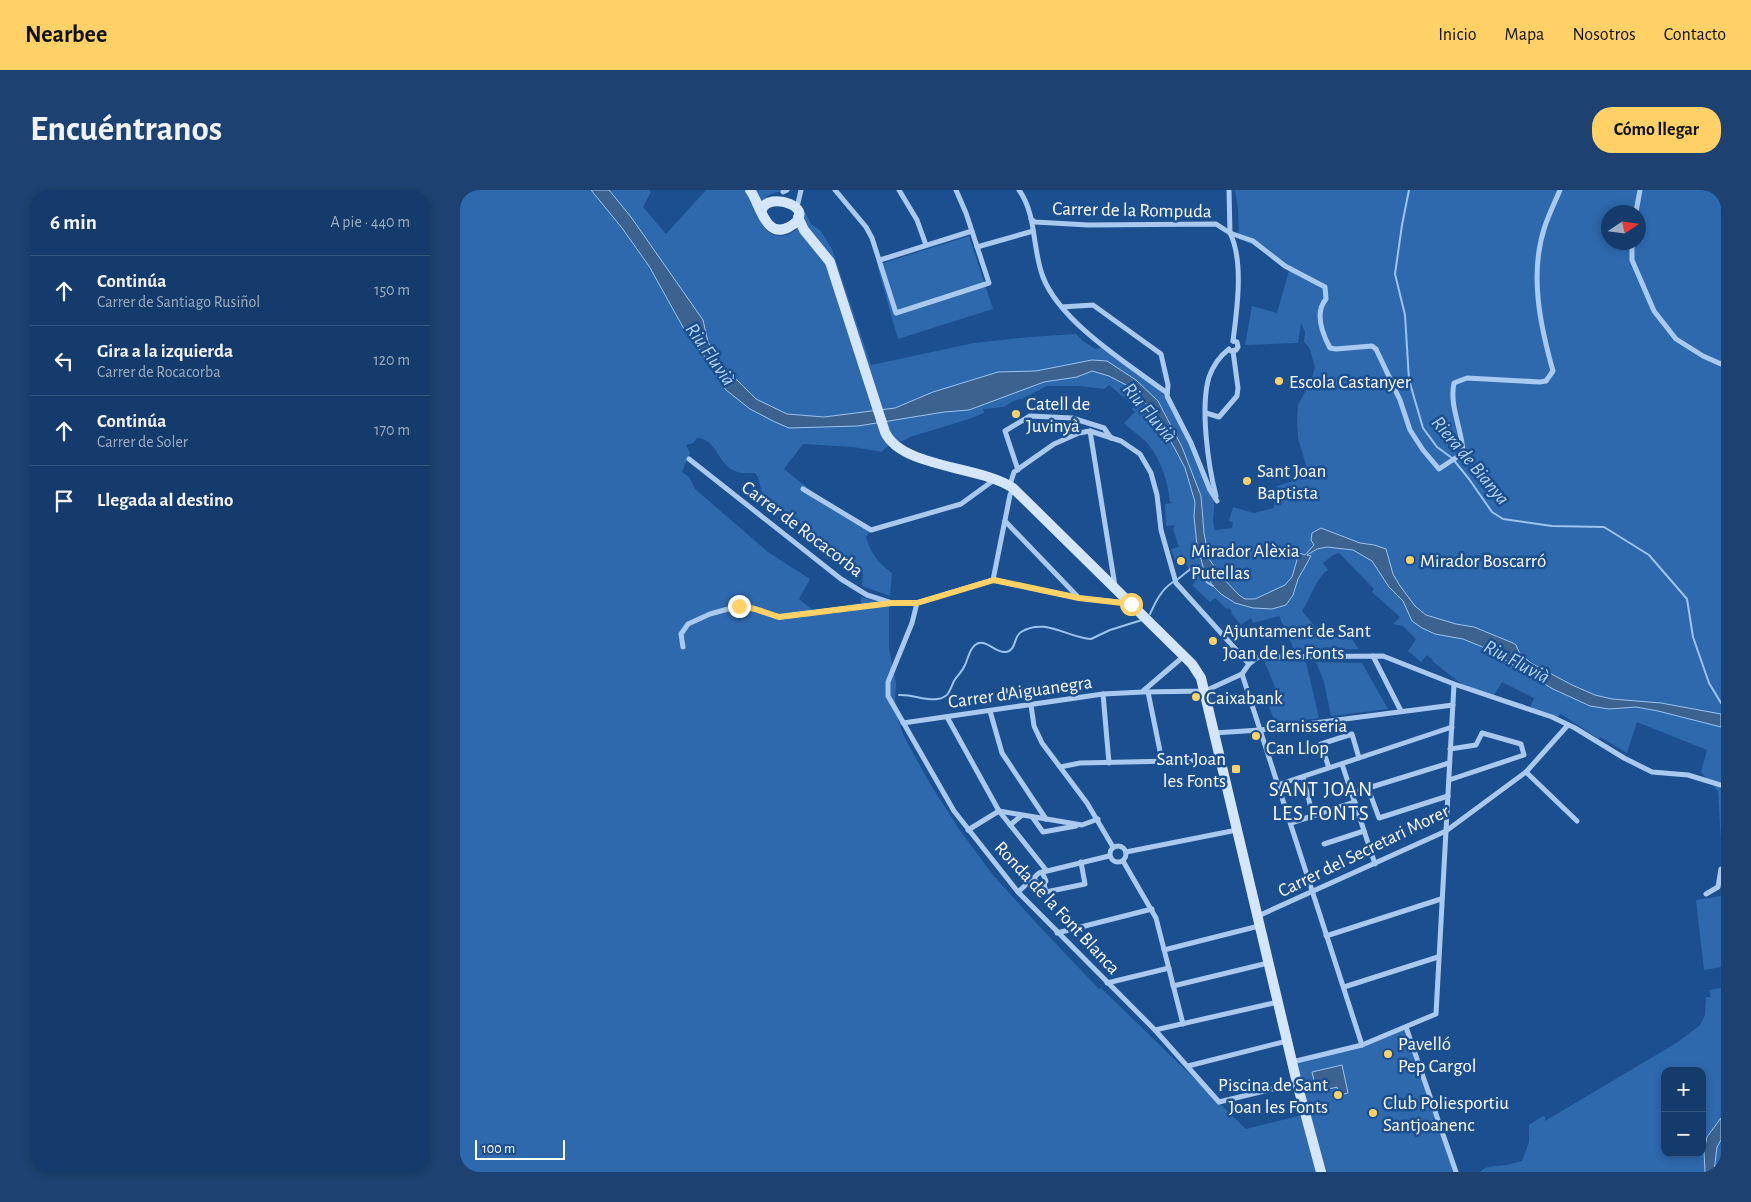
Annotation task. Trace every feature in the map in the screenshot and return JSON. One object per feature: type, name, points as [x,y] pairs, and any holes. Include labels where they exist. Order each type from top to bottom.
[{"type":"street","points":[[750,190],[755,196],[762,210],[763,218],[768,224],[810,239]]},
{"type":"street","points":[[800,190],[798,217],[810,239],[821,249],[830,262],[887,437],[897,447],[918,457],[1012,486],[1192,664],[1201,678],[1297,1083],[1321,1172]]},
{"type":"street","points":[[836,190],[866,227],[872,238],[896,314],[989,283],[956,190]]},
{"type":"street","points":[[900,190],[918,220],[926,245]]},
{"type":"street","points":[[1019,190],[1028,206],[1044,280],[1051,293],[1084,330],[1167,393]]},
{"type":"street","points":[[1206,413],[1219,417],[1237,396],[1238,388],[1231,350],[1228,344],[1233,341],[1238,295],[1236,256],[1234,242],[1230,233],[1229,190]]},
{"type":"street","name":"Carrer de la Rompuda","points":[[1031,220],[1035,222],[1088,225],[1216,224],[1230,233],[1253,241],[1285,266],[1325,287],[1326,299],[1320,306],[1318,315],[1330,348],[1372,346],[1376,349],[1400,400],[1410,430],[1423,450],[1439,469],[1463,452],[1454,405],[1454,383],[1466,378],[1540,382],[1546,381],[1553,371],[1544,343],[1536,285],[1544,227],[1560,190]]},
{"type":"street","points":[[1637,205],[1640,190]]},
{"type":"street","points":[[762,210],[766,198],[778,191],[794,197],[798,203]]},
{"type":"street","points":[[783,229],[790,226],[798,217]]},
{"type":"street","points":[[880,260],[972,231]]},
{"type":"street","points":[[977,247],[1033,231]]},
{"type":"street","points":[[1632,250],[1632,260],[1654,310],[1676,339],[1703,356],[1721,364]]},
{"type":"street","points":[[1062,307],[1093,305],[1161,354],[1168,385],[1166,396],[1191,443],[1210,490],[1217,501],[1210,470],[1206,413],[1210,377],[1220,356],[1231,350]]},
{"type":"street","points":[[1018,470],[1005,430],[1030,416],[1072,418],[1104,428],[1112,438]]},
{"type":"street","points":[[1090,431],[1115,587]]},
{"type":"street","points":[[1131,604],[1079,598],[994,580],[1014,472],[1054,444],[1079,433],[1090,431],[1112,438],[1140,454],[1151,473],[1155,487],[1161,530],[1176,583],[1249,664]]},
{"type":"street","name":"Carrer de Rocacorba","points":[[689,459],[841,579],[867,595],[892,603],[917,603],[994,580]]},
{"type":"street","points":[[803,489],[871,530],[961,504],[994,480]]},
{"type":"street","points":[[1005,521],[1079,598]]},
{"type":"street","points":[[683,647],[682,634],[688,624],[710,614],[739,606],[779,617],[892,603]]},
{"type":"street","name":"Ronda de la Font Blanca","points":[[917,603],[912,623],[888,682],[888,696],[954,811],[968,830],[1018,892],[1155,1030],[1219,1102],[1297,1083]]},
{"type":"street","points":[[1162,761],[1146,692],[1184,656]]},
{"type":"street","points":[[1373,656],[1401,711]]},
{"type":"street","points":[[1205,691],[1242,674],[1249,664],[1258,657],[1383,656],[1454,684],[1552,717],[1652,772],[1688,775],[1721,785]]},
{"type":"street","points":[[1242,674],[1362,1045]]},
{"type":"street","points":[[1292,1062],[1362,1045],[1436,1014],[1454,684]]},
{"type":"street","name":"Carrer d'Aiguanegra","points":[[903,723],[1103,694],[1205,691]]},
{"type":"street","points":[[1103,694],[1109,763]]},
{"type":"street","points":[[1031,705],[1034,726],[1042,743],[1098,819],[1113,847]]},
{"type":"street","points":[[1214,733],[1260,730],[1453,705]]},
{"type":"street","points":[[990,711],[1002,753],[1046,820]]},
{"type":"street","points":[[947,717],[999,811],[1044,871],[1046,892],[1085,884],[1081,862]]},
{"type":"street","name":"Carrer del Secretari Morer","points":[[1164,950],[1258,922],[1313,892],[1446,831],[1526,772],[1568,725]]},
{"type":"street","points":[[1277,785],[1452,727]]},
{"type":"street","points":[[1450,749],[1476,745],[1482,733],[1521,744],[1524,754],[1533,764]]},
{"type":"street","points":[[1329,768],[1321,744],[1352,734],[1359,758]]},
{"type":"street","points":[[1449,780],[1524,754]]},
{"type":"street","points":[[1060,767],[1080,763],[1221,760]]},
{"type":"street","points":[[1352,793],[1449,762]]},
{"type":"street","points":[[1342,764],[1375,864]]},
{"type":"street","points":[[1526,772],[1577,821]]},
{"type":"street","points":[[1303,777],[1313,816]]},
{"type":"street","points":[[1368,788],[1379,818],[1448,796]]},
{"type":"street","points":[[1291,823],[1355,802]]},
{"type":"street","points":[[968,830],[999,811],[1082,825]]},
{"type":"street","points":[[1010,825],[1021,816]]},
{"type":"street","points":[[1033,818],[1043,832],[1082,825],[1098,819]]},
{"type":"street","points":[[1126,852],[1237,830]]},
{"type":"street","points":[[1324,844],[1364,830]]},
{"type":"street","points":[[1118,846],[1126,852],[1126,857],[1118,863],[1112,861],[1109,856],[1110,850],[1113,847],[1118,846]]},
{"type":"street","points":[[1018,892],[1044,871],[1109,856]]},
{"type":"street","points":[[1123,861],[1156,918],[1182,1024]]},
{"type":"street","points":[[1706,894],[1718,887],[1721,869]]},
{"type":"street","points":[[1034,878],[1038,884],[1044,884]]},
{"type":"street","points":[[1326,936],[1442,899]]},
{"type":"street","points":[[1057,933],[1152,909]]},
{"type":"street","points":[[1344,987],[1438,957]]},
{"type":"street","points":[[1173,986],[1268,963]]},
{"type":"street","points":[[1107,983],[1168,968]]},
{"type":"street","points":[[1155,1030],[1278,1002]]},
{"type":"street","points":[[1406,1027],[1456,1172]]},
{"type":"street","points":[[1188,1066],[1287,1041]]},
{"type":"shaded area","points":[[460,190],[649,190],[651,192],[643,207],[666,234],[706,190],[791,190],[774,193],[764,200],[760,211],[761,221],[765,229],[772,234],[780,236],[788,234],[796,229],[801,220],[803,208],[811,224],[820,230],[832,249],[871,365],[974,343],[1076,334],[1095,349],[1102,347],[1158,389],[1166,398],[1189,442],[1214,502],[1213,521],[1215,530],[1232,528],[1233,522],[1229,521],[1233,507],[1254,513],[1274,508],[1277,486],[1309,476],[1298,438],[1297,420],[1298,405],[1311,381],[1315,367],[1309,347],[1304,342],[1305,332],[1301,323],[1298,343],[1245,345],[1252,306],[1277,313],[1289,271],[1255,246],[1239,239],[1235,190],[1721,190],[1721,842],[1718,791],[1701,772],[1707,750],[1637,722],[1627,753],[1600,737],[1599,739],[1561,714],[1557,717],[1530,708],[1534,698],[1502,682],[1494,695],[1463,685],[1427,655],[1421,662],[1408,651],[1416,639],[1403,626],[1393,624],[1400,617],[1372,592],[1374,589],[1339,553],[1323,563],[1328,570],[1316,584],[1302,611],[1317,629],[1329,637],[1349,635],[1359,649],[1295,651],[1279,616],[1253,623],[1251,618],[1241,625],[1229,608],[1227,609],[1215,598],[1210,602],[1192,585],[1195,583],[1190,578],[1192,577],[1180,549],[1184,564],[1177,566],[1171,549],[1179,547],[1173,529],[1175,525],[1166,526],[1165,504],[1173,503],[1170,502],[1163,472],[1157,457],[1148,444],[1124,423],[1135,412],[1132,409],[1134,406],[1109,385],[1104,389],[1080,386],[1047,386],[1004,407],[983,409],[984,413],[969,419],[893,443],[882,452],[853,447],[803,444],[784,469],[832,507],[871,530],[866,537],[870,548],[879,562],[892,573],[890,596],[862,586],[863,573],[762,493],[758,477],[755,473],[739,473],[730,468],[713,447],[703,439],[697,438],[693,443],[686,445],[690,453],[682,472],[689,477],[695,489],[768,552],[810,579],[799,599],[814,611],[861,603],[861,597],[889,604],[889,648],[896,683],[895,700],[897,716],[903,734],[913,753],[961,832],[993,875],[1099,989],[1101,988],[1246,1129],[1310,1113],[1296,1061],[1362,1045],[1406,1027],[1456,1172],[460,1172]]},
{"type":"shaded area","points":[[969,236],[993,309],[898,339],[877,265]]},
{"type":"shaded area","points":[[1264,660],[1306,662],[1319,718],[1276,724],[1269,707],[1280,700]]},
{"type":"shaded area","points":[[1316,662],[1362,663],[1388,709],[1331,716],[1324,682]]},
{"type":"shaded area","points":[[1721,896],[1721,967],[1704,970],[1696,900]]},
{"type":"shaded area","points":[[1721,988],[1721,1172],[1480,1172],[1489,1167],[1522,1161],[1529,1142],[1529,1125],[1543,1116],[1545,1121],[1678,1042],[1700,1025],[1705,1015],[1706,997],[1711,997],[1709,990]]},
{"type":"water","name":"Riu Fluvià","points":[[591,190],[609,190],[631,217],[703,320],[708,342],[724,367],[756,399],[787,414],[824,417],[895,408],[933,392],[998,372],[1036,371],[1092,360],[1107,361],[1136,380],[1158,401],[1182,447],[1201,496],[1204,533],[1209,559],[1222,577],[1245,599],[1255,599],[1285,585],[1292,577],[1299,553],[1305,555],[1314,545],[1311,540],[1312,533],[1321,528],[1360,543],[1386,549],[1393,574],[1400,586],[1415,606],[1426,615],[1474,627],[1513,643],[1520,654],[1531,663],[1595,695],[1612,699],[1661,703],[1721,714],[1721,727],[1636,707],[1609,709],[1590,706],[1553,689],[1485,648],[1463,639],[1435,634],[1422,628],[1412,621],[1403,601],[1389,587],[1372,561],[1353,550],[1327,547],[1317,549],[1307,555],[1311,556],[1298,579],[1293,595],[1286,605],[1272,609],[1253,608],[1235,603],[1221,594],[1212,585],[1204,570],[1197,545],[1194,517],[1195,502],[1185,468],[1174,447],[1150,408],[1130,387],[1109,376],[1092,371],[1077,377],[1044,382],[969,410],[944,412],[858,426],[789,428],[775,422],[750,409],[726,390],[701,351],[684,329],[649,266],[622,228]]},
{"type":"water","points":[[1342,1065],[1348,1093],[1339,1095],[1337,1087],[1317,1092],[1312,1072]]},
{"type":"water","points":[[1721,1118],[1721,1140],[1717,1147],[1714,1172],[1705,1172],[1704,1157],[1706,1157],[1707,1137]]},
{"type":"waterway","name":"Riera de Bianya","points":[[1409,190],[1395,274],[1405,315],[1409,380],[1423,428],[1437,447],[1452,458],[1492,512],[1503,519],[1552,526],[1604,527],[1649,555],[1687,599],[1693,637],[1709,683],[1721,703]]},
{"type":"waterway","points":[[1178,579],[1193,567],[1213,586]]},
{"type":"waterway","points":[[1150,614],[1162,592],[1173,582]]},
{"type":"waterway","points":[[899,695],[932,699],[939,699],[947,695],[964,667],[971,649],[979,643],[987,644],[998,651],[1006,652],[1012,649],[1019,634],[1030,628],[1048,627],[1091,639],[1110,630],[1142,620]]},
{"type":"place","name":"Escola Castanyer","points":[[1279,381]]},
{"type":"place","name":"Catell de Juvinyà","points":[[1016,414]]},
{"type":"place","name":"Sant Joan Baptista","points":[[1247,481]]},
{"type":"place","name":"Mirador Boscarró","points":[[1410,560]]},
{"type":"place","name":"Mirador Alèxia Putellas","points":[[1181,561]]},
{"type":"place","name":"Ajuntament de Sant Joan de les Fonts","points":[[1213,641]]},
{"type":"place","name":"Caixabank","points":[[1196,697]]},
{"type":"place","name":"Carnisseria Can Llop","points":[[1256,736]]},
{"type":"place","name":"Sant Joan les Fonts","points":[[1236,769]]},
{"type":"place","name":"Pavelló Pep Cargol","points":[[1388,1054]]},
{"type":"place","name":"Piscina de Sant Joan les Fonts","points":[[1338,1095]]},
{"type":"place","name":"Club Poliesportiu Santjoanenc","points":[[1373,1113]]},
{"type":"district","name":"SANT JOAN LES FONTS","points":[[1321,801]]},
{"type":"route","points":[[739,606],[779,617],[815,614],[892,603],[917,603],[994,580],[1079,598],[1131,604]]}]
